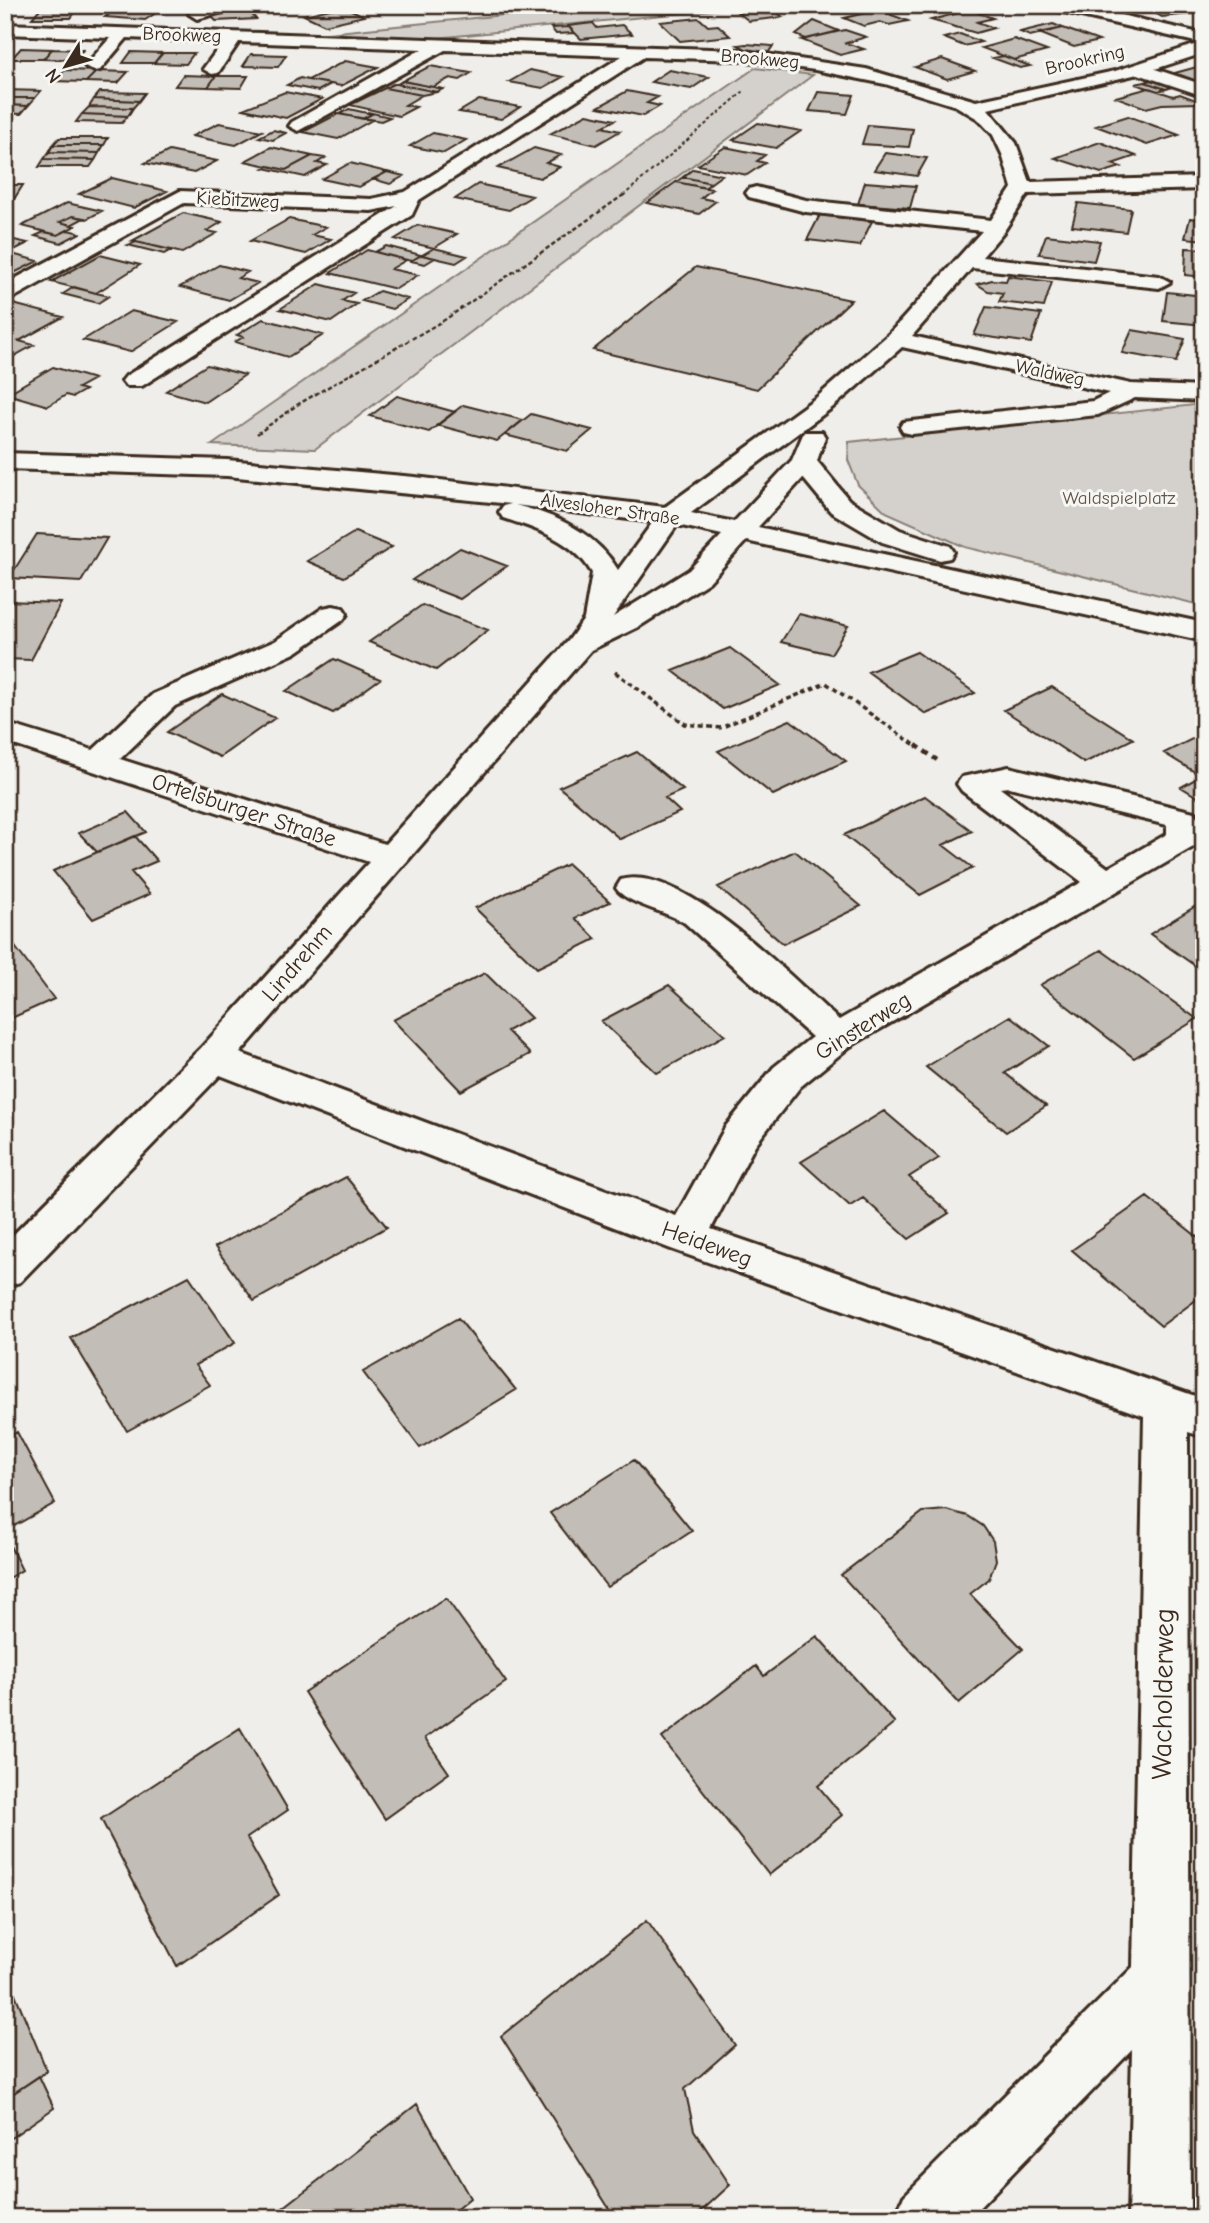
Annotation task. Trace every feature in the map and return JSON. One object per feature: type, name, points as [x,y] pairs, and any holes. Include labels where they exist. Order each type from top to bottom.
[{"type":"street","points":[[197,13],[239,5]]},
{"type":"street","name":"Brookring","points":[[1055,5],[1204,39]]},
{"type":"street","points":[[5,43],[12,30]]},
{"type":"street","name":"Brookweg","points":[[12,30],[641,51],[777,59],[875,76],[973,107],[998,128],[1016,158],[1022,188]]},
{"type":"street","points":[[94,66],[123,33]]},
{"type":"street","points":[[212,69],[234,37]]},
{"type":"street","points":[[299,125],[443,44]]},
{"type":"street","name":"Brookring","points":[[973,107],[1139,69],[1204,47]]},
{"type":"street","name":"Kiebitzweg","points":[[5,293],[180,197],[371,205],[411,197],[641,51]]},
{"type":"street","points":[[1139,69],[1204,91]]},
{"type":"street","points":[[670,516],[825,402],[897,340],[997,226],[1022,188],[1204,183]]},
{"type":"street","points":[[756,194],[806,206],[997,226]]},
{"type":"street","name":"Kiebitzweg","points":[[134,381],[405,211],[411,197]]},
{"type":"street","points":[[965,261],[1159,282]]},
{"type":"street","name":"Waldweg","points":[[897,340],[1131,391],[1204,394]]},
{"type":"street","points":[[912,427],[1098,408],[1131,391]]},
{"type":"street","points":[[744,531],[804,462],[825,402]]},
{"type":"street","name":"Alvesloher Straße","points":[[5,461],[228,468],[415,485],[670,516],[1204,631]]},
{"type":"street","points":[[804,462],[841,506],[891,536],[1204,631]]},
{"type":"street","points":[[415,485],[490,504],[552,526],[596,555],[606,573],[586,636]]},
{"type":"street","name":"Lindrehm","points":[[5,1270],[214,1058],[586,636],[670,516]]},
{"type":"street","name":"Lindrehm","points":[[586,636],[630,620],[699,576],[744,531]]},
{"type":"street","points":[[99,762],[164,701],[285,647],[333,614]]},
{"type":"street","name":"Ortelsburger Straße","points":[[5,732],[389,858]]},
{"type":"street","name":"Ginsterweg","points":[[685,1237],[740,1136],[787,1077],[836,1038],[1106,883],[1194,846],[1182,818],[1009,777],[973,784]]},
{"type":"street","points":[[973,784],[1106,883]]},
{"type":"street","points":[[633,888],[682,905],[697,915],[836,1038]]},
{"type":"street","name":"Heideweg","points":[[214,1058],[685,1237],[1185,1412]]},
{"type":"street","name":"Wacholderweg","points":[[1159,2218],[1159,1981],[1185,1412]]},
{"type":"street","points":[[926,2218],[1159,1981]]},
{"type":"path","points":[[228,468],[247,441],[297,405],[446,319],[631,190],[777,59]]},
{"type":"path","points":[[586,636],[685,724],[720,728],[827,683],[973,784]]},
{"type":"green space","points":[[551,5],[761,5],[436,38],[318,34],[543,11]]},
{"type":"green space","points":[[755,68],[813,75],[315,449],[212,445]]},
{"type":"green space","name":"Waldspielplatz","points":[[1204,404],[1204,606],[965,547],[886,512],[858,485],[848,460],[849,442]]},
{"type":"building","points":[[43,5],[80,5],[71,18],[32,18]]},
{"type":"building","points":[[122,5],[162,9],[145,20],[105,17]]},
{"type":"building","points":[[891,5],[932,5],[908,11]]},
{"type":"building","points":[[990,5],[1000,9],[981,14],[970,10]]},
{"type":"building","points":[[1141,5],[1173,5],[1189,14],[1162,17]]},
{"type":"building","points":[[343,6],[364,16],[325,25],[304,15]]},
{"type":"building","points":[[246,7],[256,19],[216,21],[209,14]]},
{"type":"building","points":[[770,7],[783,17],[749,21],[736,11]]},
{"type":"building","points":[[878,10],[908,21],[889,25],[880,22],[864,26],[844,18]]},
{"type":"building","points":[[970,10],[993,18],[977,22],[994,28],[976,33],[931,20]]},
{"type":"building","points":[[699,18],[708,26],[718,25],[730,36],[680,41],[660,22]]},
{"type":"building","points":[[814,21],[839,31],[806,39],[796,35]]},
{"type":"building","points":[[593,23],[597,28],[622,25],[632,34],[581,39],[568,26]]},
{"type":"building","points":[[1053,24],[1063,28],[1030,36],[1020,32]]},
{"type":"building","points":[[569,27],[574,33],[556,34],[551,28]]},
{"type":"building","points":[[1063,28],[1099,41],[1074,47],[1039,33]]},
{"type":"building","points":[[845,30],[866,37],[846,43],[864,49],[840,55],[802,40]]},
{"type":"building","points":[[960,34],[981,42],[964,46],[944,38]]},
{"type":"building","points":[[1014,39],[1047,51],[1014,60],[982,48]]},
{"type":"building","points":[[738,45],[773,46],[768,53],[742,50],[744,48]]},
{"type":"building","points":[[21,48],[52,49],[43,59],[11,59]]},
{"type":"building","points":[[52,49],[83,50],[74,60],[43,59]]},
{"type":"building","points":[[131,52],[163,53],[154,63],[123,63]]},
{"type":"building","points":[[162,53],[194,53],[186,64],[154,63]]},
{"type":"building","points":[[251,54],[286,55],[278,67],[243,66]]},
{"type":"building","points":[[1004,56],[1030,66],[1020,68],[993,58]]},
{"type":"building","points":[[942,59],[975,71],[947,79],[915,67]]},
{"type":"building","points":[[345,61],[378,67],[341,86],[308,80]]},
{"type":"building","points":[[1204,65],[1204,84],[1175,73]]},
{"type":"building","points":[[430,66],[471,73],[460,80],[450,78],[433,87],[402,81]]},
{"type":"building","points":[[65,70],[97,71],[86,82],[54,81]]},
{"type":"building","points":[[530,70],[563,77],[543,88],[509,82]]},
{"type":"building","points":[[669,70],[709,77],[691,89],[651,82]]},
{"type":"building","points":[[97,71],[128,72],[118,83],[86,82]]},
{"type":"building","points":[[183,75],[216,76],[208,87],[175,86]]},
{"type":"building","points":[[216,76],[248,76],[241,88],[208,87]]},
{"type":"building","points":[[300,78],[331,84],[318,91],[287,85]]},
{"type":"building","points":[[1154,79],[1175,86],[1166,89],[1145,82]]},
{"type":"building","points":[[403,81],[443,89],[437,92],[397,84]]},
{"type":"building","points":[[1145,82],[1166,89],[1158,91],[1135,84]]},
{"type":"building","points":[[393,84],[437,92],[422,95],[385,88]]},
{"type":"building","points":[[385,88],[422,95],[405,105],[416,107],[399,116],[350,105]]},
{"type":"building","points":[[1149,88],[1173,96],[1180,94],[1198,103],[1162,104],[1146,108],[1116,97]]},
{"type":"building","points":[[5,90],[41,91],[35,98],[5,98]]},
{"type":"building","points":[[627,91],[658,97],[647,103],[660,106],[643,116],[598,107]]},
{"type":"building","points":[[100,92],[145,93],[139,101],[94,99]]},
{"type":"building","points":[[285,92],[322,99],[286,118],[243,109]]},
{"type":"building","points":[[818,92],[854,95],[847,114],[809,111]]},
{"type":"building","points":[[5,98],[35,98],[28,106],[5,105]]},
{"type":"building","points":[[94,99],[139,101],[133,108],[89,107]]},
{"type":"building","points":[[479,100],[520,107],[501,119],[459,112]]},
{"type":"building","points":[[5,105],[28,106],[21,114],[5,113]]},
{"type":"building","points":[[89,107],[133,108],[128,116],[82,114]]},
{"type":"building","points":[[349,109],[372,114],[363,119],[340,114]]},
{"type":"building","points":[[367,113],[390,117],[381,121],[364,118],[372,114]]},
{"type":"building","points":[[82,114],[128,116],[122,123],[76,122]]},
{"type":"building","points":[[338,114],[372,120],[338,139],[303,132]]},
{"type":"building","points":[[587,114],[615,120],[602,127],[620,131],[596,145],[550,134]]},
{"type":"building","points":[[1128,116],[1179,135],[1147,145],[1096,126]]},
{"type":"building","points":[[219,123],[262,131],[236,145],[192,136]]},
{"type":"building","points":[[758,123],[801,131],[776,148],[733,140]]},
{"type":"building","points":[[868,125],[913,129],[909,147],[862,144]]},
{"type":"building","points":[[273,130],[286,133],[273,140],[259,137]]},
{"type":"building","points":[[433,133],[466,140],[444,153],[410,146]]},
{"type":"building","points":[[59,138],[108,138],[104,145],[53,145]]},
{"type":"building","points":[[1100,142],[1136,156],[1112,164],[1121,167],[1101,173],[1055,158]]},
{"type":"building","points":[[53,145],[104,145],[99,153],[49,152]]},
{"type":"building","points":[[271,147],[312,156],[286,170],[245,161]]},
{"type":"building","points":[[725,147],[765,155],[757,161],[765,163],[747,175],[698,165]]},
{"type":"building","points":[[534,148],[561,155],[546,163],[560,167],[540,178],[498,168]]},
{"type":"building","points":[[169,151],[217,161],[194,173],[145,163]]},
{"type":"building","points":[[49,152],[99,153],[95,160],[44,159]]},
{"type":"building","points":[[885,153],[927,158],[917,176],[874,170]]},
{"type":"building","points":[[312,156],[325,158],[317,163],[327,165],[305,177],[264,168],[269,166],[286,170]]},
{"type":"building","points":[[44,159],[95,160],[90,167],[39,167]]},
{"type":"building","points":[[350,163],[387,172],[359,187],[322,179]]},
{"type":"building","points":[[693,169],[722,175],[711,183],[683,177]]},
{"type":"building","points":[[387,172],[404,176],[390,184],[373,179]]},
{"type":"building","points":[[683,177],[711,183],[705,188],[676,182]]},
{"type":"building","points":[[112,178],[167,191],[134,208],[79,194]]},
{"type":"building","points":[[676,182],[712,189],[701,198],[716,201],[699,214],[647,203]]},
{"type":"building","points":[[865,182],[916,186],[910,208],[858,204]]},
{"type":"building","points":[[478,184],[532,196],[509,210],[455,199]]},
{"type":"building","points":[[5,185],[23,185],[9,207],[5,207]]},
{"type":"building","points":[[67,203],[102,211],[87,219],[73,216],[60,222],[75,226],[58,235],[22,226]]},
{"type":"building","points":[[1078,203],[1131,209],[1126,232],[1072,226]]},
{"type":"building","points":[[183,213],[222,222],[207,231],[217,233],[182,253],[132,241]]},
{"type":"building","points":[[820,215],[872,221],[860,246],[807,240]]},
{"type":"building","points":[[73,216],[84,218],[71,225],[60,222]]},
{"type":"building","points":[[1190,218],[1204,220],[1204,240],[1185,238]]},
{"type":"building","points":[[289,219],[326,227],[312,235],[331,239],[306,254],[250,241]]},
{"type":"building","points":[[418,225],[457,234],[434,248],[395,239]]},
{"type":"building","points":[[68,230],[80,233],[61,243],[35,236],[44,232],[58,235]]},
{"type":"building","points":[[1046,235],[1100,241],[1094,261],[1039,254]]},
{"type":"building","points":[[5,238],[28,243],[8,253],[38,261],[10,275],[5,274]]},
{"type":"building","points":[[136,242],[171,250],[164,254],[128,245]]},
{"type":"building","points":[[386,246],[421,255],[411,261],[375,252]]},
{"type":"building","points":[[434,248],[467,256],[456,263],[422,255]]},
{"type":"building","points":[[1186,248],[1204,249],[1204,277],[1185,275]]},
{"type":"building","points":[[367,250],[406,260],[391,269],[418,275],[396,289],[330,273]]},
{"type":"building","points":[[100,255],[140,265],[96,293],[51,282]]},
{"type":"building","points":[[421,255],[435,258],[425,264],[411,261]]},
{"type":"building","points":[[219,265],[248,272],[238,278],[258,283],[229,300],[180,287]]},
{"type":"building","points":[[696,267],[851,300],[757,389],[593,350]]},
{"type":"building","points":[[1008,276],[1052,282],[1044,307],[999,302],[1003,293],[988,291],[977,284],[992,280],[1006,281]]},
{"type":"building","points":[[319,284],[354,293],[342,301],[357,304],[331,322],[280,309]]},
{"type":"building","points":[[74,287],[109,296],[98,303],[63,294]]},
{"type":"building","points":[[379,291],[408,299],[392,309],[362,301]]},
{"type":"building","points":[[1167,292],[1204,296],[1204,325],[1163,321]]},
{"type":"building","points":[[13,304],[63,317],[19,341],[34,345],[9,359],[5,358],[5,308]]},
{"type":"building","points":[[986,307],[1041,314],[1031,343],[974,335]]},
{"type":"building","points":[[131,311],[178,322],[130,352],[83,340]]},
{"type":"building","points":[[263,319],[323,335],[288,357],[235,342],[243,337],[237,335]]},
{"type":"building","points":[[1132,330],[1185,339],[1176,362],[1122,353]]},
{"type":"building","points":[[207,365],[245,375],[205,402],[166,391]]},
{"type":"building","points":[[53,367],[94,379],[78,388],[85,390],[73,397],[66,395],[48,406],[7,394]]},
{"type":"building","points":[[397,396],[455,412],[429,432],[370,416]]},
{"type":"building","points":[[463,405],[523,420],[497,441],[437,425]]},
{"type":"building","points":[[531,414],[592,430],[567,451],[505,435]]},
{"type":"building","points":[[355,532],[392,547],[344,577],[307,561]]},
{"type":"building","points":[[37,534],[107,538],[81,582],[9,578]]},
{"type":"building","points":[[460,548],[507,566],[460,599],[412,580]]},
{"type":"building","points":[[5,601],[61,603],[31,660],[5,659]]},
{"type":"building","points":[[422,605],[488,630],[436,670],[369,642]]},
{"type":"building","points":[[799,614],[848,626],[831,654],[781,642]]},
{"type":"building","points":[[730,648],[780,685],[723,709],[673,671]]},
{"type":"building","points":[[917,652],[975,693],[926,714],[868,672]]},
{"type":"building","points":[[334,659],[380,679],[333,713],[286,691]]},
{"type":"building","points":[[1052,687],[1133,739],[1084,763],[1004,710]]},
{"type":"building","points":[[222,694],[275,718],[220,757],[167,732]]},
{"type":"building","points":[[790,720],[846,761],[773,795],[718,751]]},
{"type":"building","points":[[1204,733],[1204,801],[1181,787],[1201,776],[1164,753]]},
{"type":"building","points":[[637,752],[683,790],[665,798],[680,812],[620,839],[559,787]]},
{"type":"building","points":[[925,796],[972,831],[943,845],[973,868],[920,895],[844,835]]},
{"type":"building","points":[[128,812],[146,832],[97,852],[79,833]]},
{"type":"building","points":[[135,836],[157,861],[131,872],[150,894],[93,919],[53,871]]},
{"type":"building","points":[[795,851],[861,906],[783,944],[718,887]]},
{"type":"building","points":[[568,864],[610,902],[575,918],[596,939],[537,968],[475,908]]},
{"type":"building","points":[[1204,901],[1204,972],[1150,934]]},
{"type":"building","points":[[13,944],[54,999],[5,1021],[5,947]]},
{"type":"building","points":[[1101,950],[1197,1019],[1134,1058],[1040,985]]},
{"type":"building","points":[[485,973],[531,1018],[507,1031],[530,1054],[461,1091],[393,1020]]},
{"type":"building","points":[[669,985],[725,1035],[657,1073],[601,1021]]},
{"type":"building","points":[[1010,1016],[1049,1046],[1005,1073],[1046,1106],[1006,1132],[926,1067]]},
{"type":"building","points":[[884,1111],[939,1158],[909,1177],[949,1213],[909,1239],[863,1198],[850,1206],[801,1162]]},
{"type":"building","points":[[346,1177],[387,1227],[254,1301],[215,1247]]},
{"type":"building","points":[[1147,1197],[1204,1242],[1204,1294],[1161,1326],[1072,1250]]},
{"type":"building","points":[[189,1276],[235,1343],[195,1365],[210,1385],[127,1431],[71,1338]]},
{"type":"building","points":[[458,1318],[516,1390],[420,1448],[363,1372]]},
{"type":"building","points":[[17,1432],[55,1503],[5,1531],[5,1439]]},
{"type":"building","points":[[634,1460],[692,1531],[607,1587],[550,1513]]},
{"type":"building","points":[[946,1510],[968,1516],[983,1526],[993,1541],[996,1560],[989,1579],[970,1594],[1023,1649],[959,1703],[841,1575],[923,1512]]},
{"type":"building","points":[[5,1536],[22,1570],[5,1580]]},
{"type":"building","points":[[446,1598],[506,1682],[425,1738],[449,1773],[385,1819],[304,1692]]},
{"type":"building","points":[[817,1636],[895,1723],[818,1786],[842,1815],[769,1875],[662,1738],[756,1666],[764,1676]]},
{"type":"building","points":[[240,1728],[288,1810],[247,1838],[279,1895],[177,1966],[101,1819]]},
{"type":"building","points":[[647,1920],[735,2045],[685,2089],[694,2130],[730,2185],[694,2218],[615,2218],[501,2036]]},
{"type":"building","points":[[13,1989],[47,2071],[5,2099],[5,1994]]},
{"type":"building","points":[[39,2076],[54,2108],[5,2142],[5,2099]]},
{"type":"building","points":[[417,2104],[470,2198],[446,2218],[270,2218]]}]
